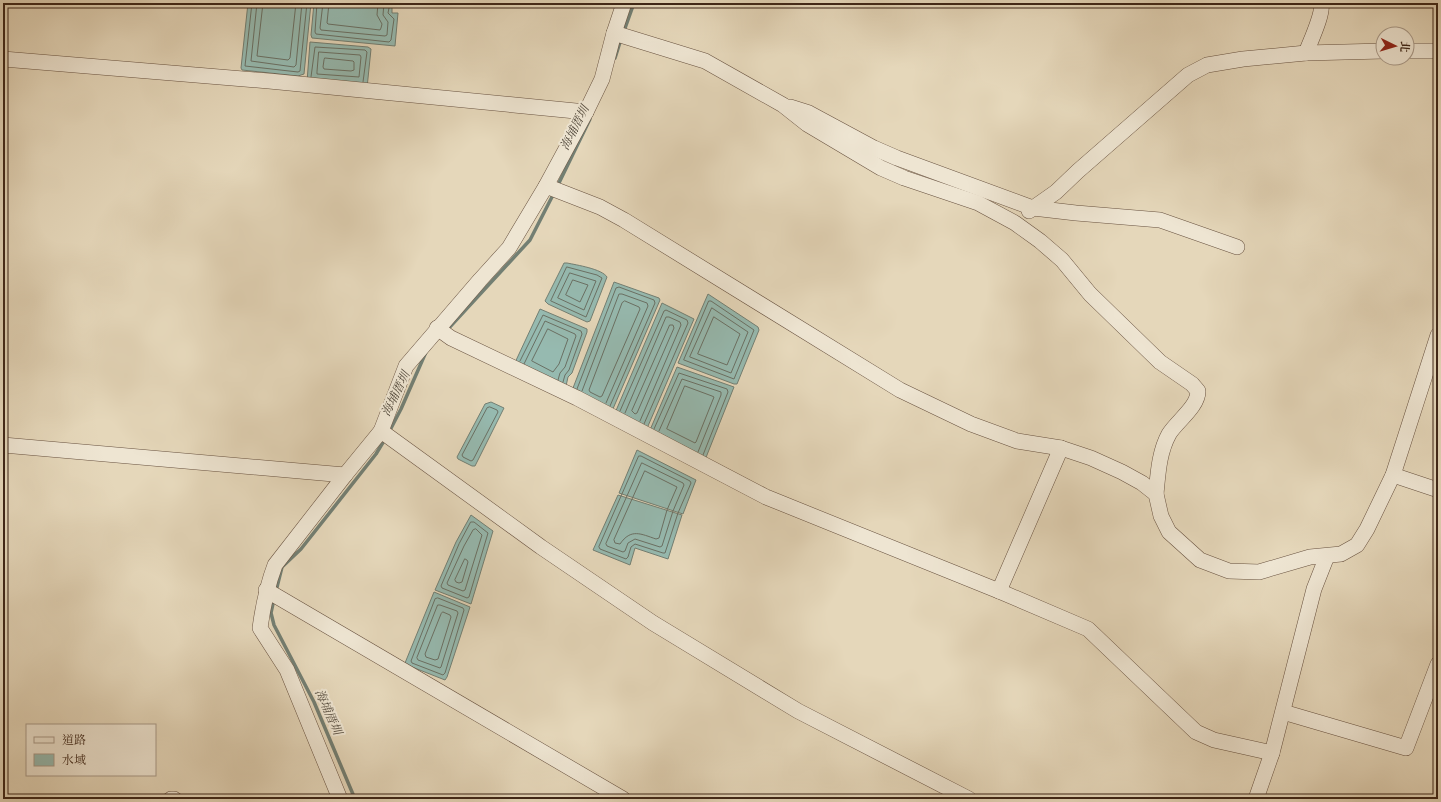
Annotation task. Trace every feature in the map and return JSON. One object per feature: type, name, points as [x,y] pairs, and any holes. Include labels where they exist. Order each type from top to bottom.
[{"type":"street","points":[[340,799],[287,670],[260,628],[266,590],[275,565],[381,431],[406,366],[437,328],[509,248],[546,186],[602,79],[614,33],[624,3]]},
{"type":"street","points":[[1306,53],[1320,13],[1321,3]]},
{"type":"street","points":[[614,33],[705,61],[783,106],[807,124],[881,168],[904,178],[978,203],[1015,223],[1040,241],[1062,260],[1090,294],[1160,362],[1192,384],[1198,391],[1198,395],[1194,403],[1169,434],[1160,458],[1156,494],[1161,516],[1169,532],[1200,560],[1229,571],[1259,572],[1310,557],[1341,554],[1357,545],[1367,529],[1393,475],[1438,335]]},
{"type":"street","points":[[1015,223],[1056,192],[1188,75],[1207,65],[1243,59],[1306,53],[1375,51]]},
{"type":"street","points":[[1415,51],[1438,51]]},
{"type":"street","points":[[3,59],[269,81],[586,112]]},
{"type":"street","points":[[783,106],[809,113],[874,148],[897,158],[1033,208],[1160,220],[1237,247]]},
{"type":"street","points":[[546,186],[600,207],[624,220],[900,390],[971,424],[1017,441],[1061,448],[1091,458],[1142,483],[1156,494]]},
{"type":"street","points":[[437,328],[451,338],[577,398],[766,497],[999,591],[1088,629],[1196,732],[1214,740],[1272,753]]},
{"type":"street","points":[[381,431],[541,547],[673,635],[798,711],[970,799]]},
{"type":"street","points":[[3,445],[345,476]]},
{"type":"street","points":[[999,591],[1061,448]]},
{"type":"street","points":[[1393,475],[1438,490]]},
{"type":"street","points":[[1256,799],[1272,753],[1314,589],[1327,556]]},
{"type":"street","points":[[266,590],[623,799]]},
{"type":"street","points":[[1283,712],[1406,748],[1438,664]]},
{"type":"water","points":[[248,3],[311,3],[304,74],[298,76],[242,70]]},
{"type":"water","points":[[314,3],[399,3],[399,6],[392,6],[392,13],[398,13],[395,46],[312,38]]},
{"type":"water","points":[[310,42],[368,47],[371,49],[367,88],[307,82]]},
{"type":"water","points":[[564,263],[595,270],[607,277],[590,321],[587,322],[548,304],[545,301]]},
{"type":"water","points":[[614,282],[659,298],[660,300],[609,418],[573,388]]},
{"type":"water","points":[[708,294],[758,327],[759,330],[737,384],[678,363]]},
{"type":"water","points":[[662,303],[694,319],[645,433],[612,420]]},
{"type":"water","points":[[540,309],[587,329],[572,373],[568,377],[564,395],[512,369]]},
{"type":"water","points":[[677,367],[734,387],[703,465],[647,437]]},
{"type":"water","points":[[491,402],[504,408],[475,466],[472,466],[458,459],[457,457],[485,404]]},
{"type":"water","points":[[637,450],[696,480],[683,514],[619,493]]},
{"type":"water","points":[[618,495],[682,515],[668,559],[635,548],[630,565],[593,550]]},
{"type":"water","points":[[471,515],[493,531],[471,604],[435,590],[456,542]]},
{"type":"water","points":[[434,592],[470,607],[445,680],[405,663]]},
{"type":"waterway","name":"海埔厝圳","points":[[624,31],[634,3]]},
{"type":"waterway","name":"海埔厝圳","points":[[615,58],[621,39]]},
{"type":"waterway","name":"海埔厝圳","points":[[557,187],[590,119]]},
{"type":"waterway","name":"海埔厝圳","points":[[447,330],[530,240],[554,193]]},
{"type":"waterway","name":"海埔厝圳","points":[[389,432],[401,409],[426,352]]},
{"type":"waterway","name":"海埔厝圳","points":[[276,591],[282,567],[301,549],[376,454],[385,439]]},
{"type":"waterway","name":"海埔厝圳","points":[[274,599],[271,613],[274,625],[314,702],[355,799]]}]
